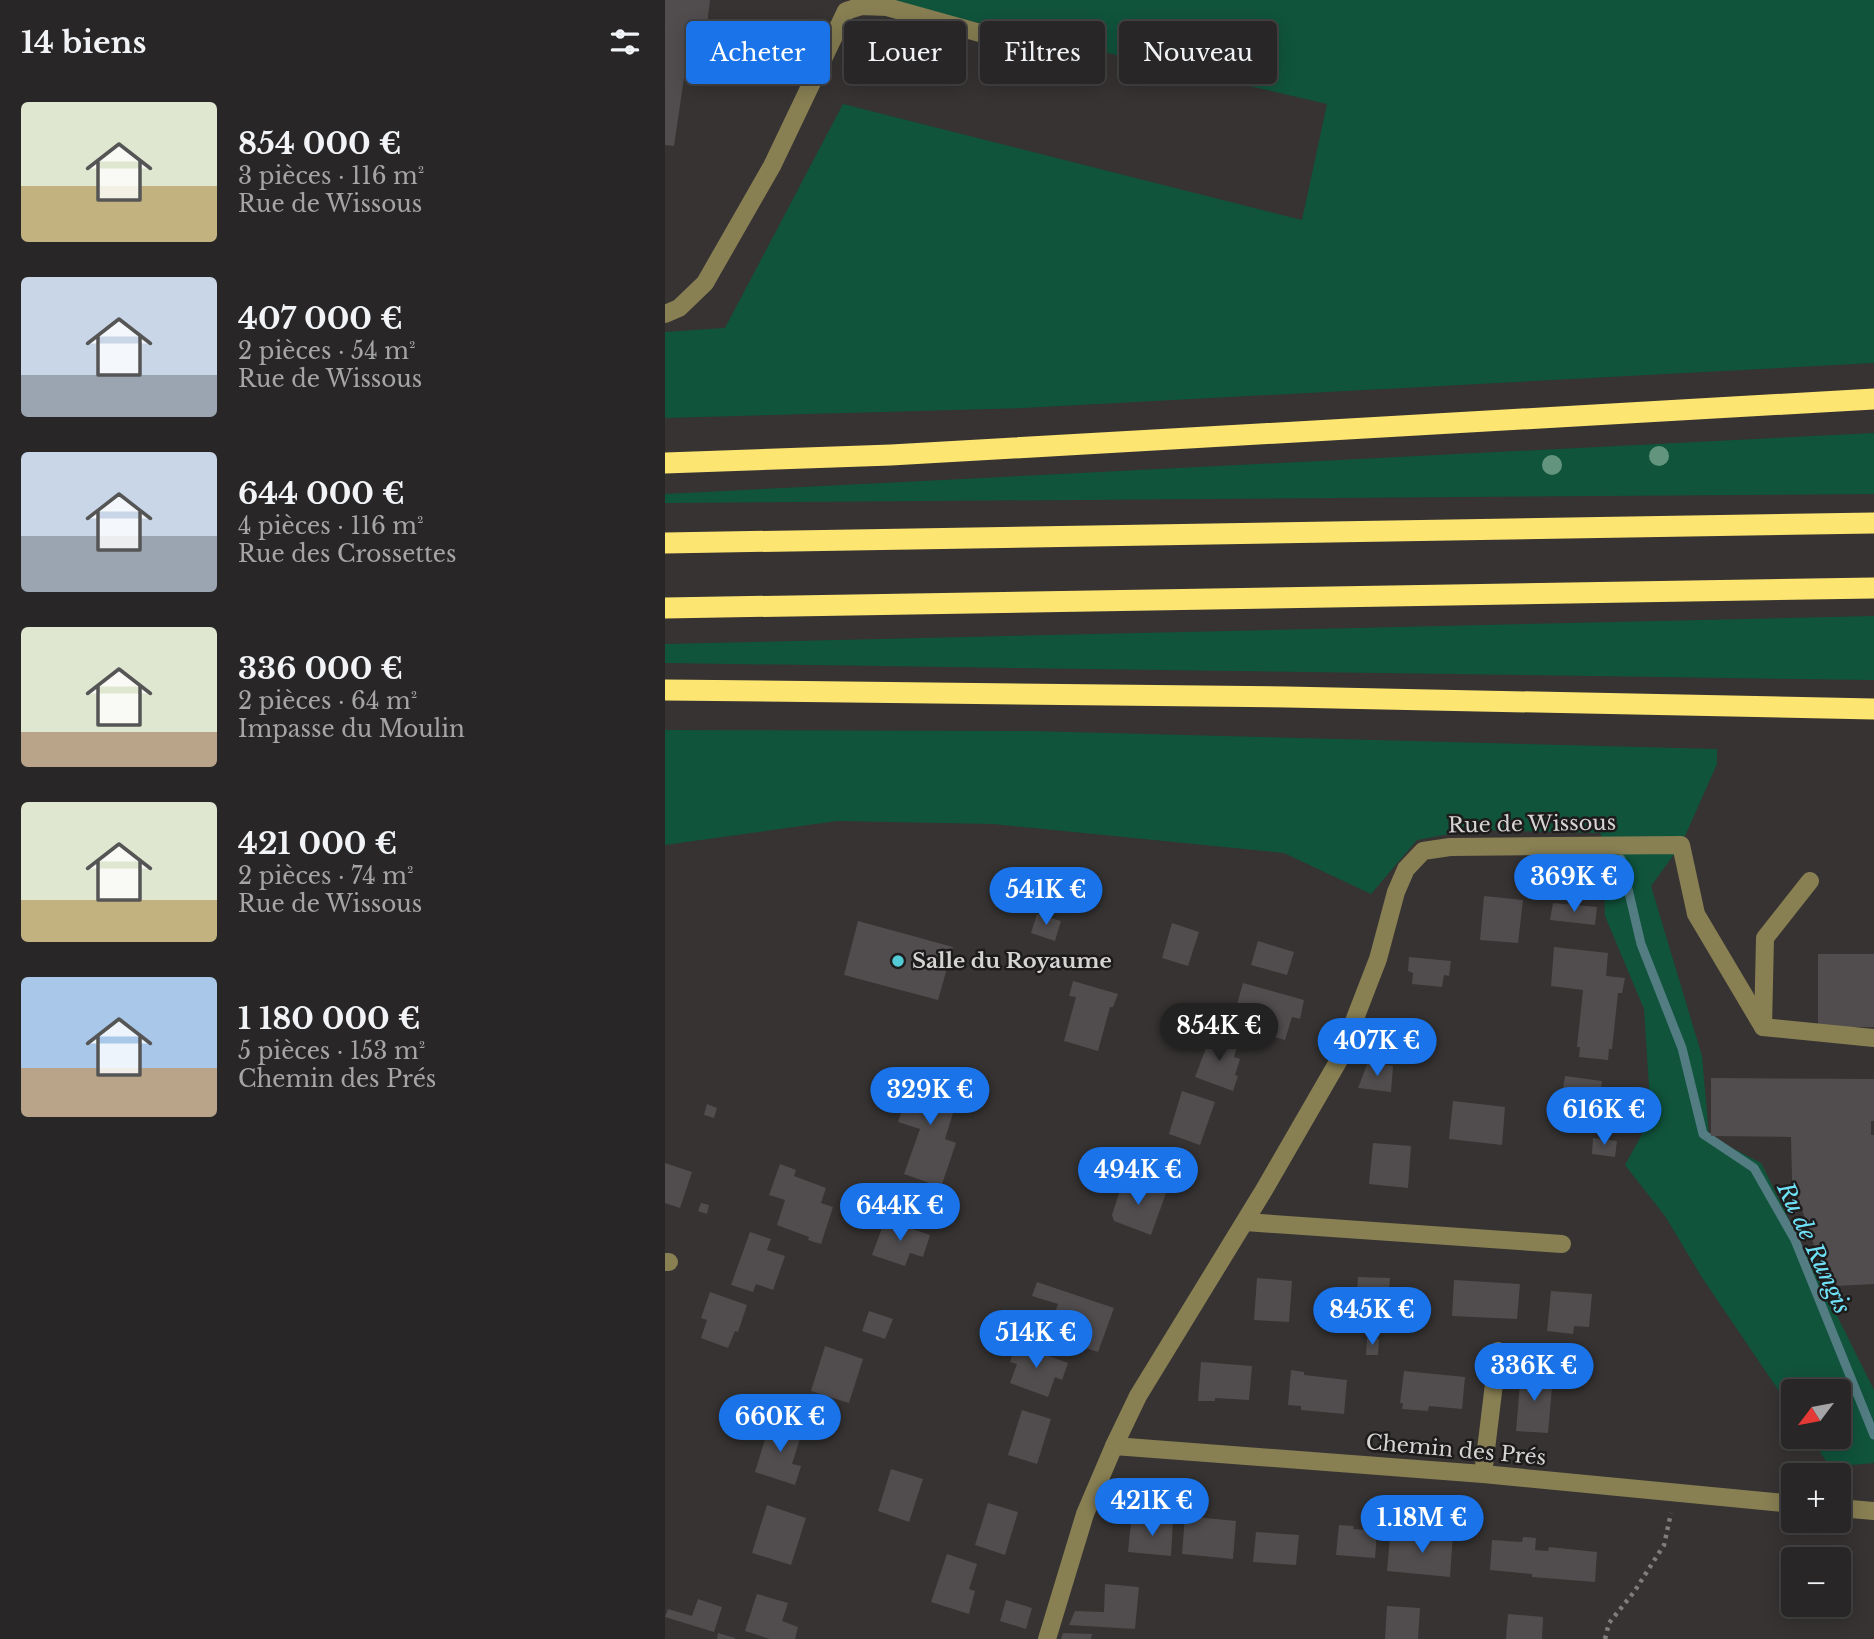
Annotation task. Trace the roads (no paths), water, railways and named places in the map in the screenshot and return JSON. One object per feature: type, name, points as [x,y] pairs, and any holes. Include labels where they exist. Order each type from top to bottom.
[{"type":"highway","points":[[665,463],[946,452],[1874,399]]},
{"type":"highway","points":[[665,543],[1874,523]]},
{"type":"highway","points":[[665,608],[1874,588]]},
{"type":"highway","points":[[665,690],[1287,697],[1874,709]]},
{"type":"street","points":[[665,314],[679,308],[705,283],[772,166],[846,11],[862,6],[887,7],[980,33]]},
{"type":"street","name":"Rue de Wissous","points":[[1047,1639],[1085,1514],[1114,1446],[1138,1396],[1245,1222],[1339,1060],[1378,959],[1396,892],[1406,869],[1423,850],[1450,847],[1681,845],[1696,914],[1763,1027]]},
{"type":"street","points":[[1810,881],[1765,938],[1763,1027],[1874,1038]]},
{"type":"street","points":[[1245,1222],[1562,1244]]},
{"type":"street","points":[[1483,1475],[1498,1350]]},
{"type":"street","name":"Chemin des Prés","points":[[1114,1446],[1483,1475],[1781,1503]]},
{"type":"street","points":[[1851,1509],[1874,1511]]},
{"type":"waterway","name":"Ru de Rungis","points":[[1621,859],[1641,944],[1682,1048],[1703,1134],[1754,1168],[1795,1240],[1874,1435]]},
{"type":"place","name":"Salle du Royaume","points":[[898,961]]}]
